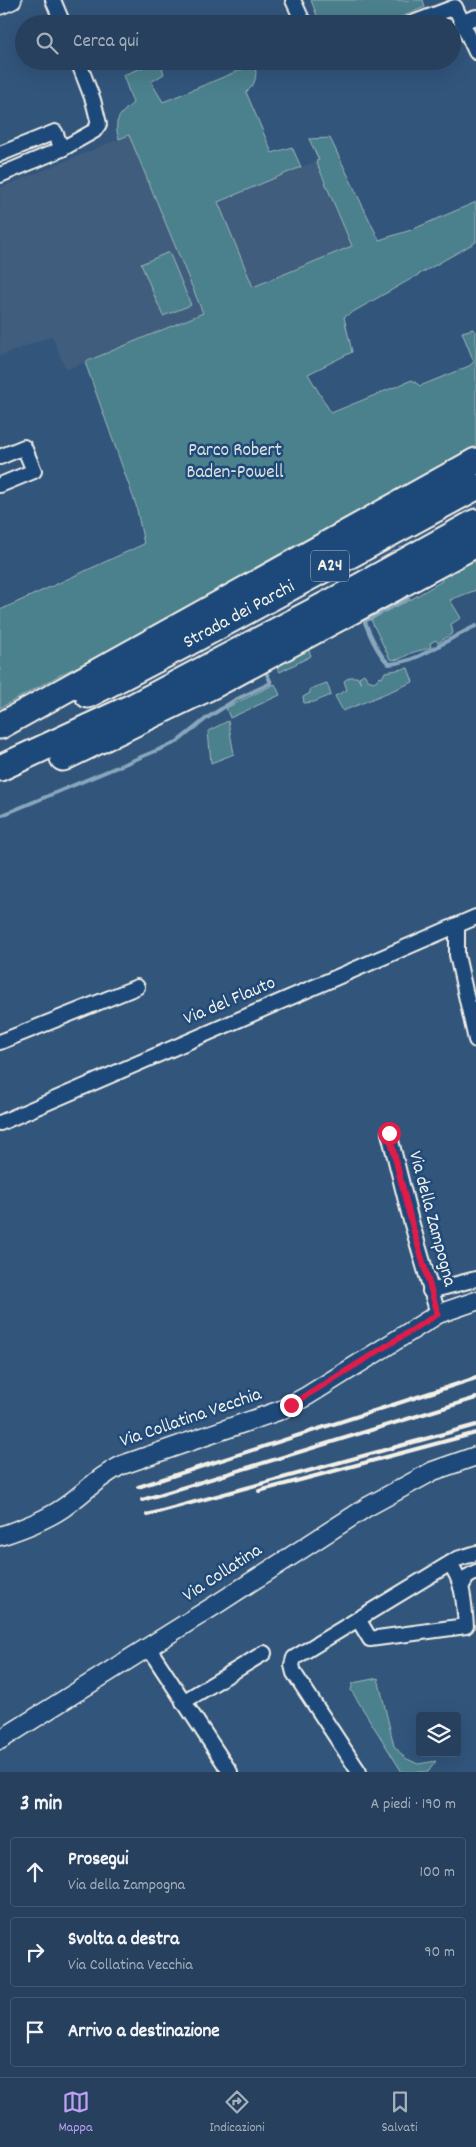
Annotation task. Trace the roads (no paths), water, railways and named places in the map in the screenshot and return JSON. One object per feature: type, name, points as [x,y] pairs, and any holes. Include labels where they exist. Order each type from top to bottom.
[{"type":"highway","points":[[0,726],[476,462]]},
{"type":"highway","name":"Strada dei Parchi","points":[[0,738],[184,645],[476,487]]},
{"type":"highway","name":"Strada dei Parchi","points":[[0,768],[134,706],[476,522]]},
{"type":"highway","points":[[0,780],[58,760],[166,710],[476,544]]},
{"type":"street","points":[[0,5],[12,0]]},
{"type":"street","points":[[53,0],[59,15]]},
{"type":"street","points":[[293,0],[300,15]]},
{"type":"street","points":[[430,15],[456,3],[460,15]]},
{"type":"street","points":[[462,22],[476,16]]},
{"type":"street","points":[[461,19],[476,52]]},
{"type":"street","points":[[0,175],[62,149],[94,131],[99,124],[93,100],[81,70]]},
{"type":"street","points":[[0,154],[55,132],[62,149]]},
{"type":"street","points":[[0,457],[24,447],[34,471],[0,485]]},
{"type":"street","name":"Via del Flauto","points":[[0,1123],[476,917]]},
{"type":"street","points":[[456,925],[457,955],[476,1040]]},
{"type":"street","points":[[0,1042],[137,987]]},
{"type":"street","name":"Via della Zampogna","points":[[389,1133],[430,1291],[438,1314]]},
{"type":"street","points":[[430,1291],[476,1279]]},
{"type":"street","name":"Via Collatina Vecchia","points":[[0,1536],[49,1516],[64,1507],[99,1478],[122,1465],[258,1419],[286,1407],[438,1314],[476,1301]]},
{"type":"street","name":"Via Collatina","points":[[0,1740],[367,1507],[426,1474],[476,1456]]},
{"type":"street","points":[[359,1772],[294,1673],[292,1662],[297,1654],[464,1556],[476,1553]]},
{"type":"street","points":[[358,1619],[370,1639],[466,1626],[462,1587],[458,1576],[450,1564]]},
{"type":"street","points":[[462,1587],[466,1577],[476,1572]]},
{"type":"street","points":[[148,1647],[230,1772]]},
{"type":"street","points":[[183,1702],[264,1653]]},
{"type":"waterway","points":[[365,621],[408,598]]},
{"type":"waterway","points":[[363,617],[377,649],[389,664],[412,659],[476,626]]},
{"type":"waterway","points":[[0,816],[177,742],[207,718],[235,700],[271,683],[266,672]]},
{"type":"railway","points":[[138,1487],[476,1378]]},
{"type":"railway","points":[[142,1500],[476,1398]]},
{"type":"railway","points":[[147,1515],[476,1425]]},
{"type":"railway","points":[[259,1491],[476,1433]]},
{"type":"park label","name":"Parco Robert Baden-Powell","points":[[235,462]]}]
